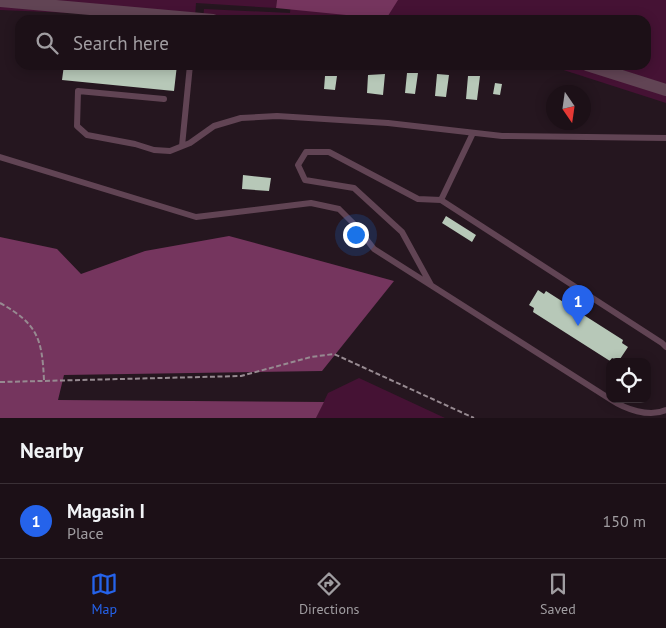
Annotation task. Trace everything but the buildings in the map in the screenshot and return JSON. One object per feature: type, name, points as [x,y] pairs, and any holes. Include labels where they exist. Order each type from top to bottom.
[{"type":"street","points":[[0,1],[152,15]]},
{"type":"street","points":[[603,70],[666,90]]},
{"type":"lane","points":[[182,146],[190,70]]},
{"type":"lane","points":[[164,100],[78,91],[77,126],[87,135],[135,144],[154,150],[170,151],[182,146],[214,126],[241,118],[278,116],[388,123],[502,136],[666,138]]},
{"type":"lane","points":[[442,200],[473,133]]},
{"type":"lane","points":[[431,286],[402,232],[354,188],[305,180],[298,165],[306,152],[329,152],[418,199],[442,200],[662,342],[666,348]]},
{"type":"lane","points":[[0,157],[196,217],[311,203],[339,209],[356,226],[374,249],[606,396]]},
{"type":"lane","points":[[616,403],[625,409],[658,414],[666,410]]},
{"type":"path","points":[[0,303],[20,314],[33,329],[43,349],[44,380]]},
{"type":"path","points":[[0,382],[241,376],[311,357],[334,354],[474,418]]},
{"type":"shaded area","points":[[0,0],[277,0],[276,8],[196,3],[195,15],[122,15],[0,10]]},
{"type":"shaded area","points":[[277,0],[398,0],[389,15],[346,15],[276,8]]},
{"type":"shaded area","points":[[291,0],[666,0],[666,103],[564,70],[651,70],[651,15],[203,15],[204,9],[290,13]]},
{"type":"shaded area","points":[[229,236],[394,281],[322,371],[64,375],[58,400],[324,402],[316,418],[0,418],[0,237],[57,249],[81,274],[145,251]]},
{"type":"shaded area","points":[[359,378],[445,418],[316,418],[328,393]]},
{"type":"place","name":"Magasin I","points":[[578,326]]}]
